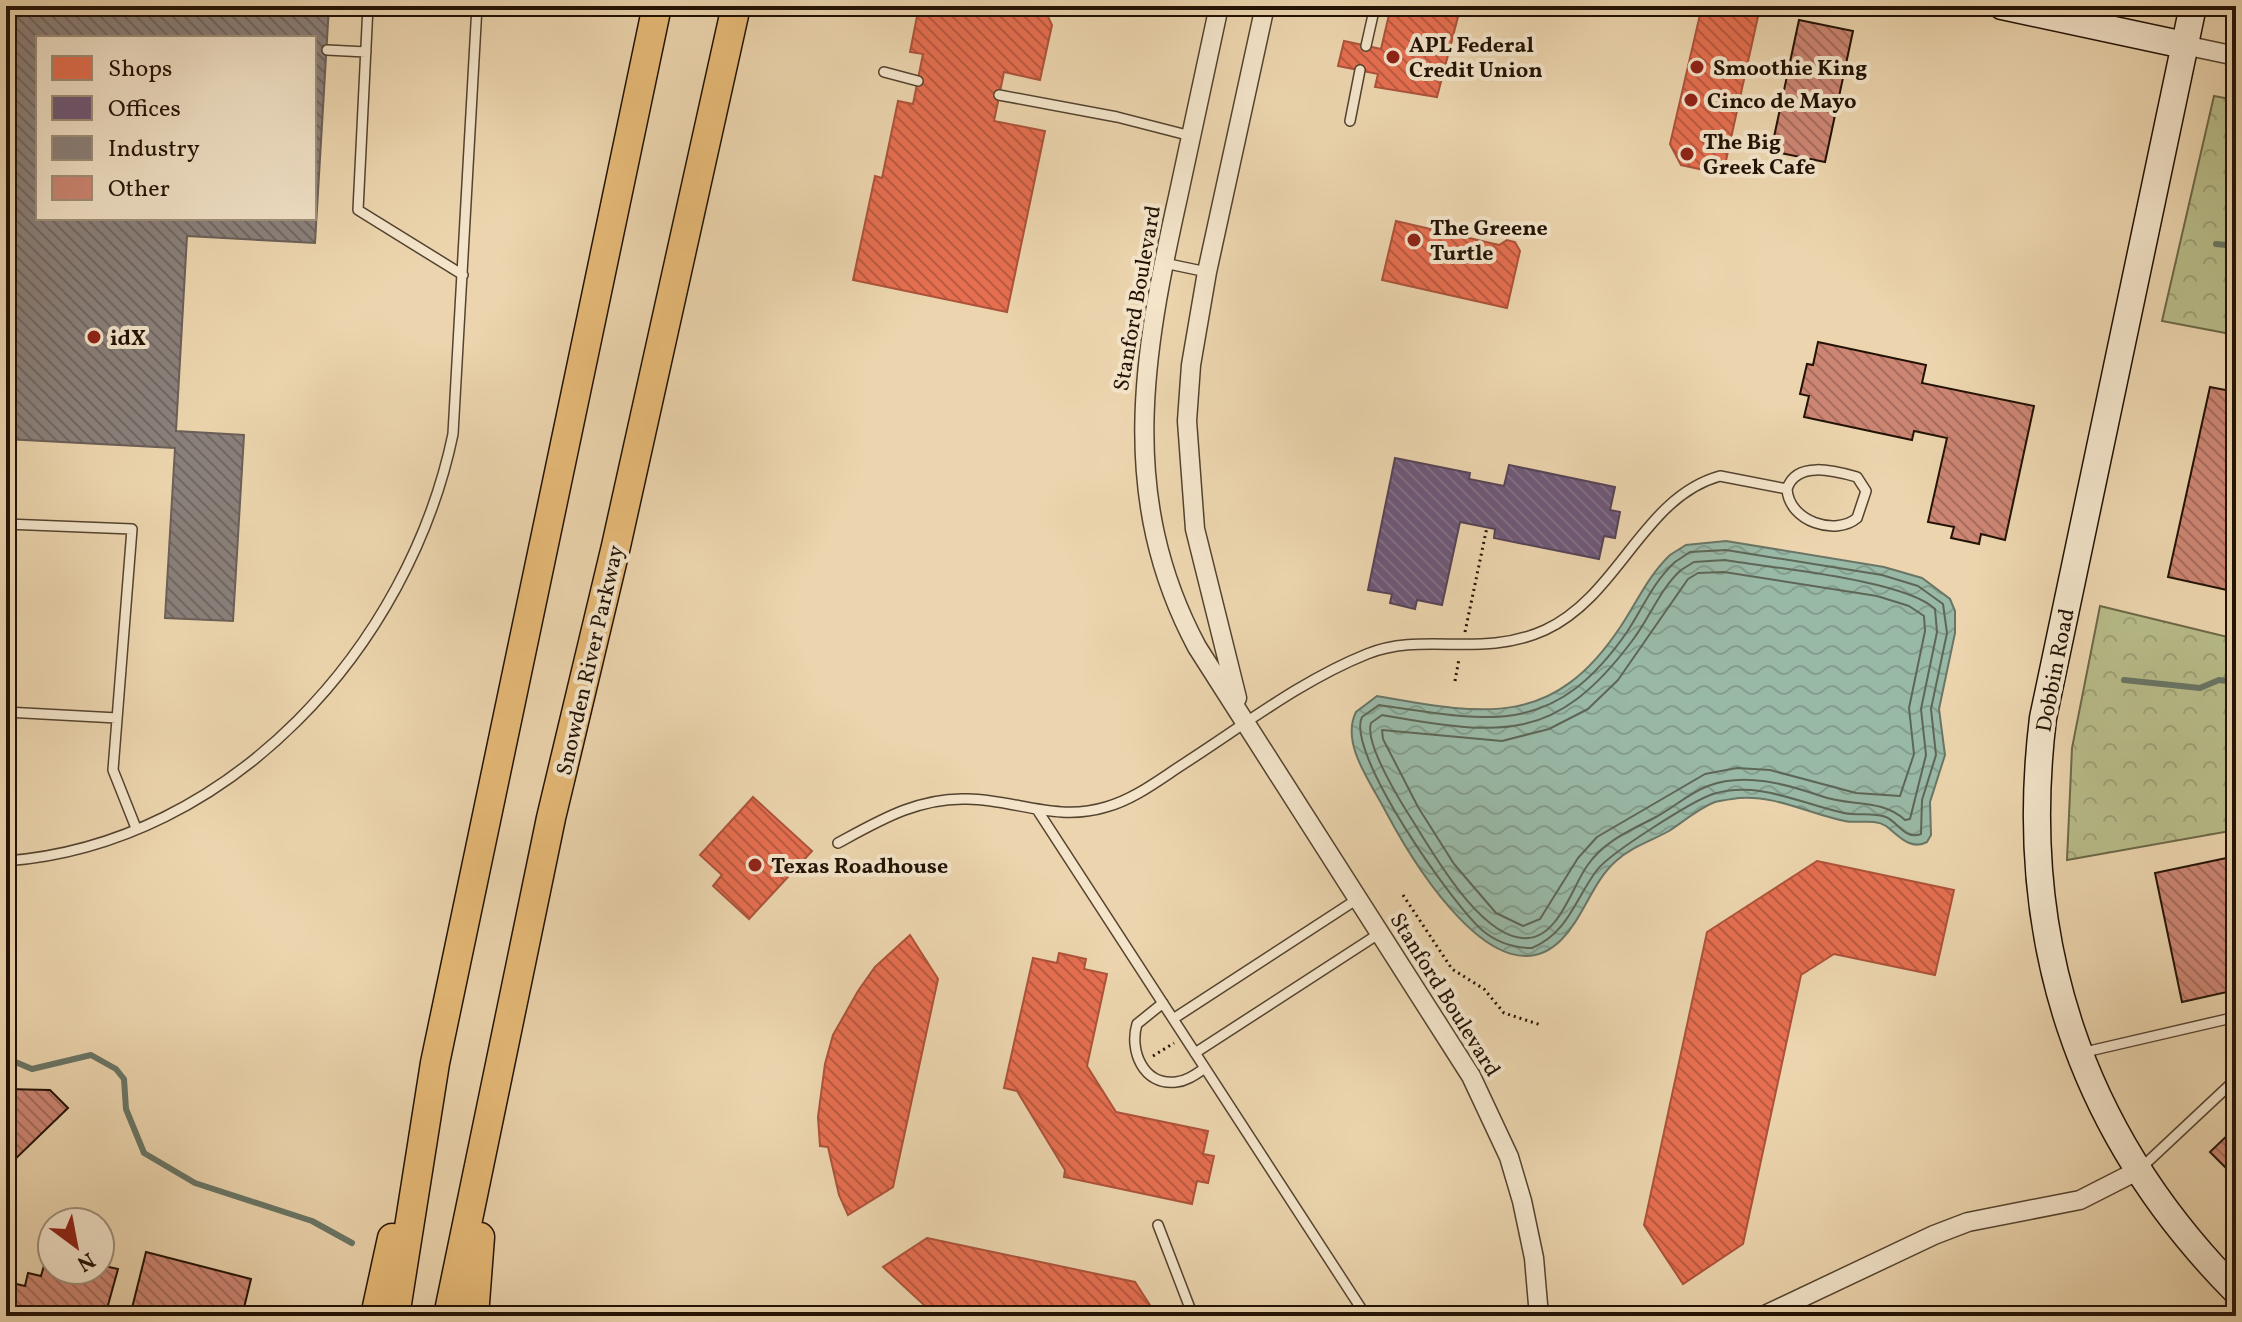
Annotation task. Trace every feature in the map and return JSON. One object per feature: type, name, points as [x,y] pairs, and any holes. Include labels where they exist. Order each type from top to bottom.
[{"type":"main road","points":[[375,1316],[435,1063],[657,6]]},
{"type":"main road","name":"Snowden River Parkway","points":[[448,1316],[551,818],[616,546],[736,6]]},
{"type":"main road","points":[[395,1316],[435,1063]]},
{"type":"main road","points":[[474,1316],[494,1089]]},
{"type":"street","name":"Stanford Boulevard","points":[[1219,6],[1163,262],[1145,360],[1142,421],[1145,479],[1154,534],[1176,607],[1246,723],[1471,1076],[1509,1157],[1527,1218],[1539,1316]]},
{"type":"street","name":"Stanford Boulevard","points":[[1246,723],[1220,638],[1195,529],[1187,421],[1191,365],[1207,272],[1265,6]]},
{"type":"street","points":[[2002,6],[2236,56]]},
{"type":"street","name":"Dobbin Road","points":[[2193,6],[2053,668],[2036,776],[2039,890],[2048,948],[2078,1054],[2137,1171],[2191,1242],[2236,1291]]},
{"type":"street","points":[[1763,1316],[1934,1235],[1968,1222],[2068,1203],[2137,1171]]},
{"type":"lane","points":[[368,6],[358,210],[463,275]]},
{"type":"lane","points":[[6,861],[59,853],[136,828],[198,798],[270,749],[339,672],[401,579],[426,527],[453,434],[477,6]]},
{"type":"lane","points":[[1366,46],[1375,6]]},
{"type":"lane","points":[[327,50],[366,52]]},
{"type":"lane","points":[[1350,121],[1360,70]]},
{"type":"lane","points":[[884,72],[918,81]]},
{"type":"lane","points":[[999,95],[1191,136]]},
{"type":"lane","points":[[1163,262],[1207,272]]},
{"type":"lane","points":[[1809,469],[1857,477],[1866,491],[1857,518],[1836,525],[1795,513],[1787,489],[1793,478],[1809,469]]},
{"type":"lane","points":[[838,843],[884,818],[930,800],[972,799],[1038,811],[1085,812],[1123,801],[1297,689],[1366,654],[1407,645],[1494,645],[1527,637],[1563,620],[1601,588],[1664,510],[1685,492],[1709,479],[1720,476],[1787,489]]},
{"type":"lane","points":[[6,524],[132,529],[113,770],[136,828]]},
{"type":"lane","points":[[6,712],[117,718]]},
{"type":"lane","points":[[1038,811],[1366,1316]]},
{"type":"lane","points":[[1173,1019],[1359,898]]},
{"type":"lane","points":[[1195,1053],[1381,932]]},
{"type":"lane","points":[[1163,1003],[1137,1024],[1134,1050],[1140,1062],[1147,1072],[1169,1082],[1187,1079],[1205,1068]]},
{"type":"lane","points":[[2078,1054],[2236,1017]]},
{"type":"lane","points":[[2137,1171],[2236,1079]]},
{"type":"lane","points":[[1158,1225],[1193,1316]]},
{"type":"path","points":[[1464,636],[1487,527]]},
{"type":"path","points":[[1455,681],[1459,659]]},
{"type":"path","points":[[1403,895],[1452,969],[1484,989],[1504,1013],[1541,1025]]},
{"type":"path","points":[[1151,1057],[1174,1043]]},
{"type":"green space","points":[[2214,96],[2236,100],[2236,335],[2162,321]]},
{"type":"green space","points":[[2100,606],[2236,639],[2236,830],[2067,860],[2072,748]]},
{"type":"water","points":[[1726,541],[1884,567],[1922,578],[1950,599],[1955,611],[1955,633],[1939,709],[1945,755],[1930,802],[1931,835],[1927,842],[1915,845],[1876,822],[1845,821],[1766,799],[1718,801],[1616,861],[1601,879],[1569,931],[1561,940],[1536,955],[1510,954],[1484,940],[1459,918],[1435,890],[1398,834],[1355,750],[1352,724],[1356,712],[1377,696],[1451,708],[1484,709],[1514,707],[1542,698],[1569,683],[1595,659],[1670,555],[1686,545]]},
{"type":"building: Shops","points":[[919,6],[1043,6],[1052,25],[1040,80],[1004,72],[994,121],[1045,131],[1007,312],[853,280],[875,176],[882,178],[898,101],[913,104],[923,54],[910,52]]},
{"type":"building: Shops","name":"APL Federal Credit Union","points":[[1391,6],[1427,6],[1459,13],[1437,97],[1375,87],[1378,74],[1338,66],[1344,41],[1381,49]]},
{"type":"building: Shops","points":[[1702,6],[1733,6],[1759,12],[1723,174],[1681,165],[1670,144]]},
{"type":"building: Shops","points":[[1396,221],[1499,245],[1507,240],[1515,242],[1520,251],[1507,308],[1382,280]]},
{"type":"building: Shops","name":"Texas Roadhouse","points":[[753,797],[812,851],[749,919],[713,886],[722,875],[700,855]]},
{"type":"building: Shops","points":[[1817,861],[1954,890],[1935,975],[1834,954],[1801,975],[1743,1244],[1683,1284],[1644,1225],[1707,932]]},
{"type":"building: Shops","points":[[910,935],[938,979],[893,1187],[848,1215],[839,1195],[828,1147],[820,1146],[818,1117],[825,1064],[833,1035],[858,991],[875,967]]},
{"type":"building: Shops","points":[[1059,953],[1086,959],[1084,969],[1107,974],[1087,1066],[1116,1112],[1208,1131],[1203,1154],[1214,1156],[1208,1183],[1197,1181],[1192,1204],[1064,1177],[1065,1170],[1017,1091],[1004,1088],[1033,958],[1057,963]]},
{"type":"building: Shops","points":[[927,1238],[1135,1282],[1157,1316],[936,1316],[883,1267]]},
{"type":"building: Offices","points":[[1395,458],[1470,473],[1469,479],[1504,486],[1509,465],[1615,487],[1610,510],[1620,512],[1615,538],[1604,536],[1599,559],[1494,538],[1495,529],[1460,522],[1442,605],[1417,600],[1415,609],[1390,603],[1392,594],[1368,590]]},
{"type":"building: Industry","name":"idX","points":[[6,6],[329,6],[315,243],[187,236],[176,431],[244,435],[233,621],[165,618],[175,448],[6,439]]},
{"type":"building: Other","points":[[1799,20],[1853,31],[1825,162],[1771,151]]},
{"type":"building: Other","points":[[1818,342],[1926,365],[1922,383],[2034,406],[2005,540],[1981,534],[1979,544],[1951,538],[1954,527],[1928,522],[1947,438],[1914,431],[1912,440],[1804,417],[1809,396],[1800,394],[1807,364],[1813,365]]},
{"type":"building: Other","points":[[2210,387],[2236,392],[2236,592],[2168,577]]},
{"type":"building: Other","points":[[2236,856],[2236,990],[2182,1002],[2155,873]]},
{"type":"building: Other","points":[[6,1089],[50,1090],[68,1108],[6,1168]]},
{"type":"building: Other","points":[[2236,1127],[2236,1178],[2210,1152]]},
{"type":"building: Other","points":[[146,1252],[251,1279],[242,1316],[130,1316]]},
{"type":"building: Other","points":[[28,1273],[36,1275],[36,1286],[113,1286],[105,1316],[6,1316],[12,1283],[25,1286]]},
{"type":"waterway","points":[[2216,244],[2236,246]]},
{"type":"waterway","points":[[2124,680],[2200,688],[2219,680],[2236,682]]},
{"type":"waterway","points":[[6,1058],[32,1069],[91,1055],[116,1069],[124,1079],[126,1109],[144,1153],[195,1183],[312,1221],[352,1243]]},
{"type":"place","name":"APL Federal Credit Union","points":[[1393,57]]},
{"type":"place","name":"Smoothie King","points":[[1697,67]]},
{"type":"place","name":"Cinco de Mayo","points":[[1691,100]]},
{"type":"place","name":"The Big Greek Cafe","points":[[1687,154]]},
{"type":"place","name":"The Greene Turtle","points":[[1414,240]]},
{"type":"place","name":"idX","points":[[94,337]]},
{"type":"place","name":"Texas Roadhouse","points":[[755,865]]}]
